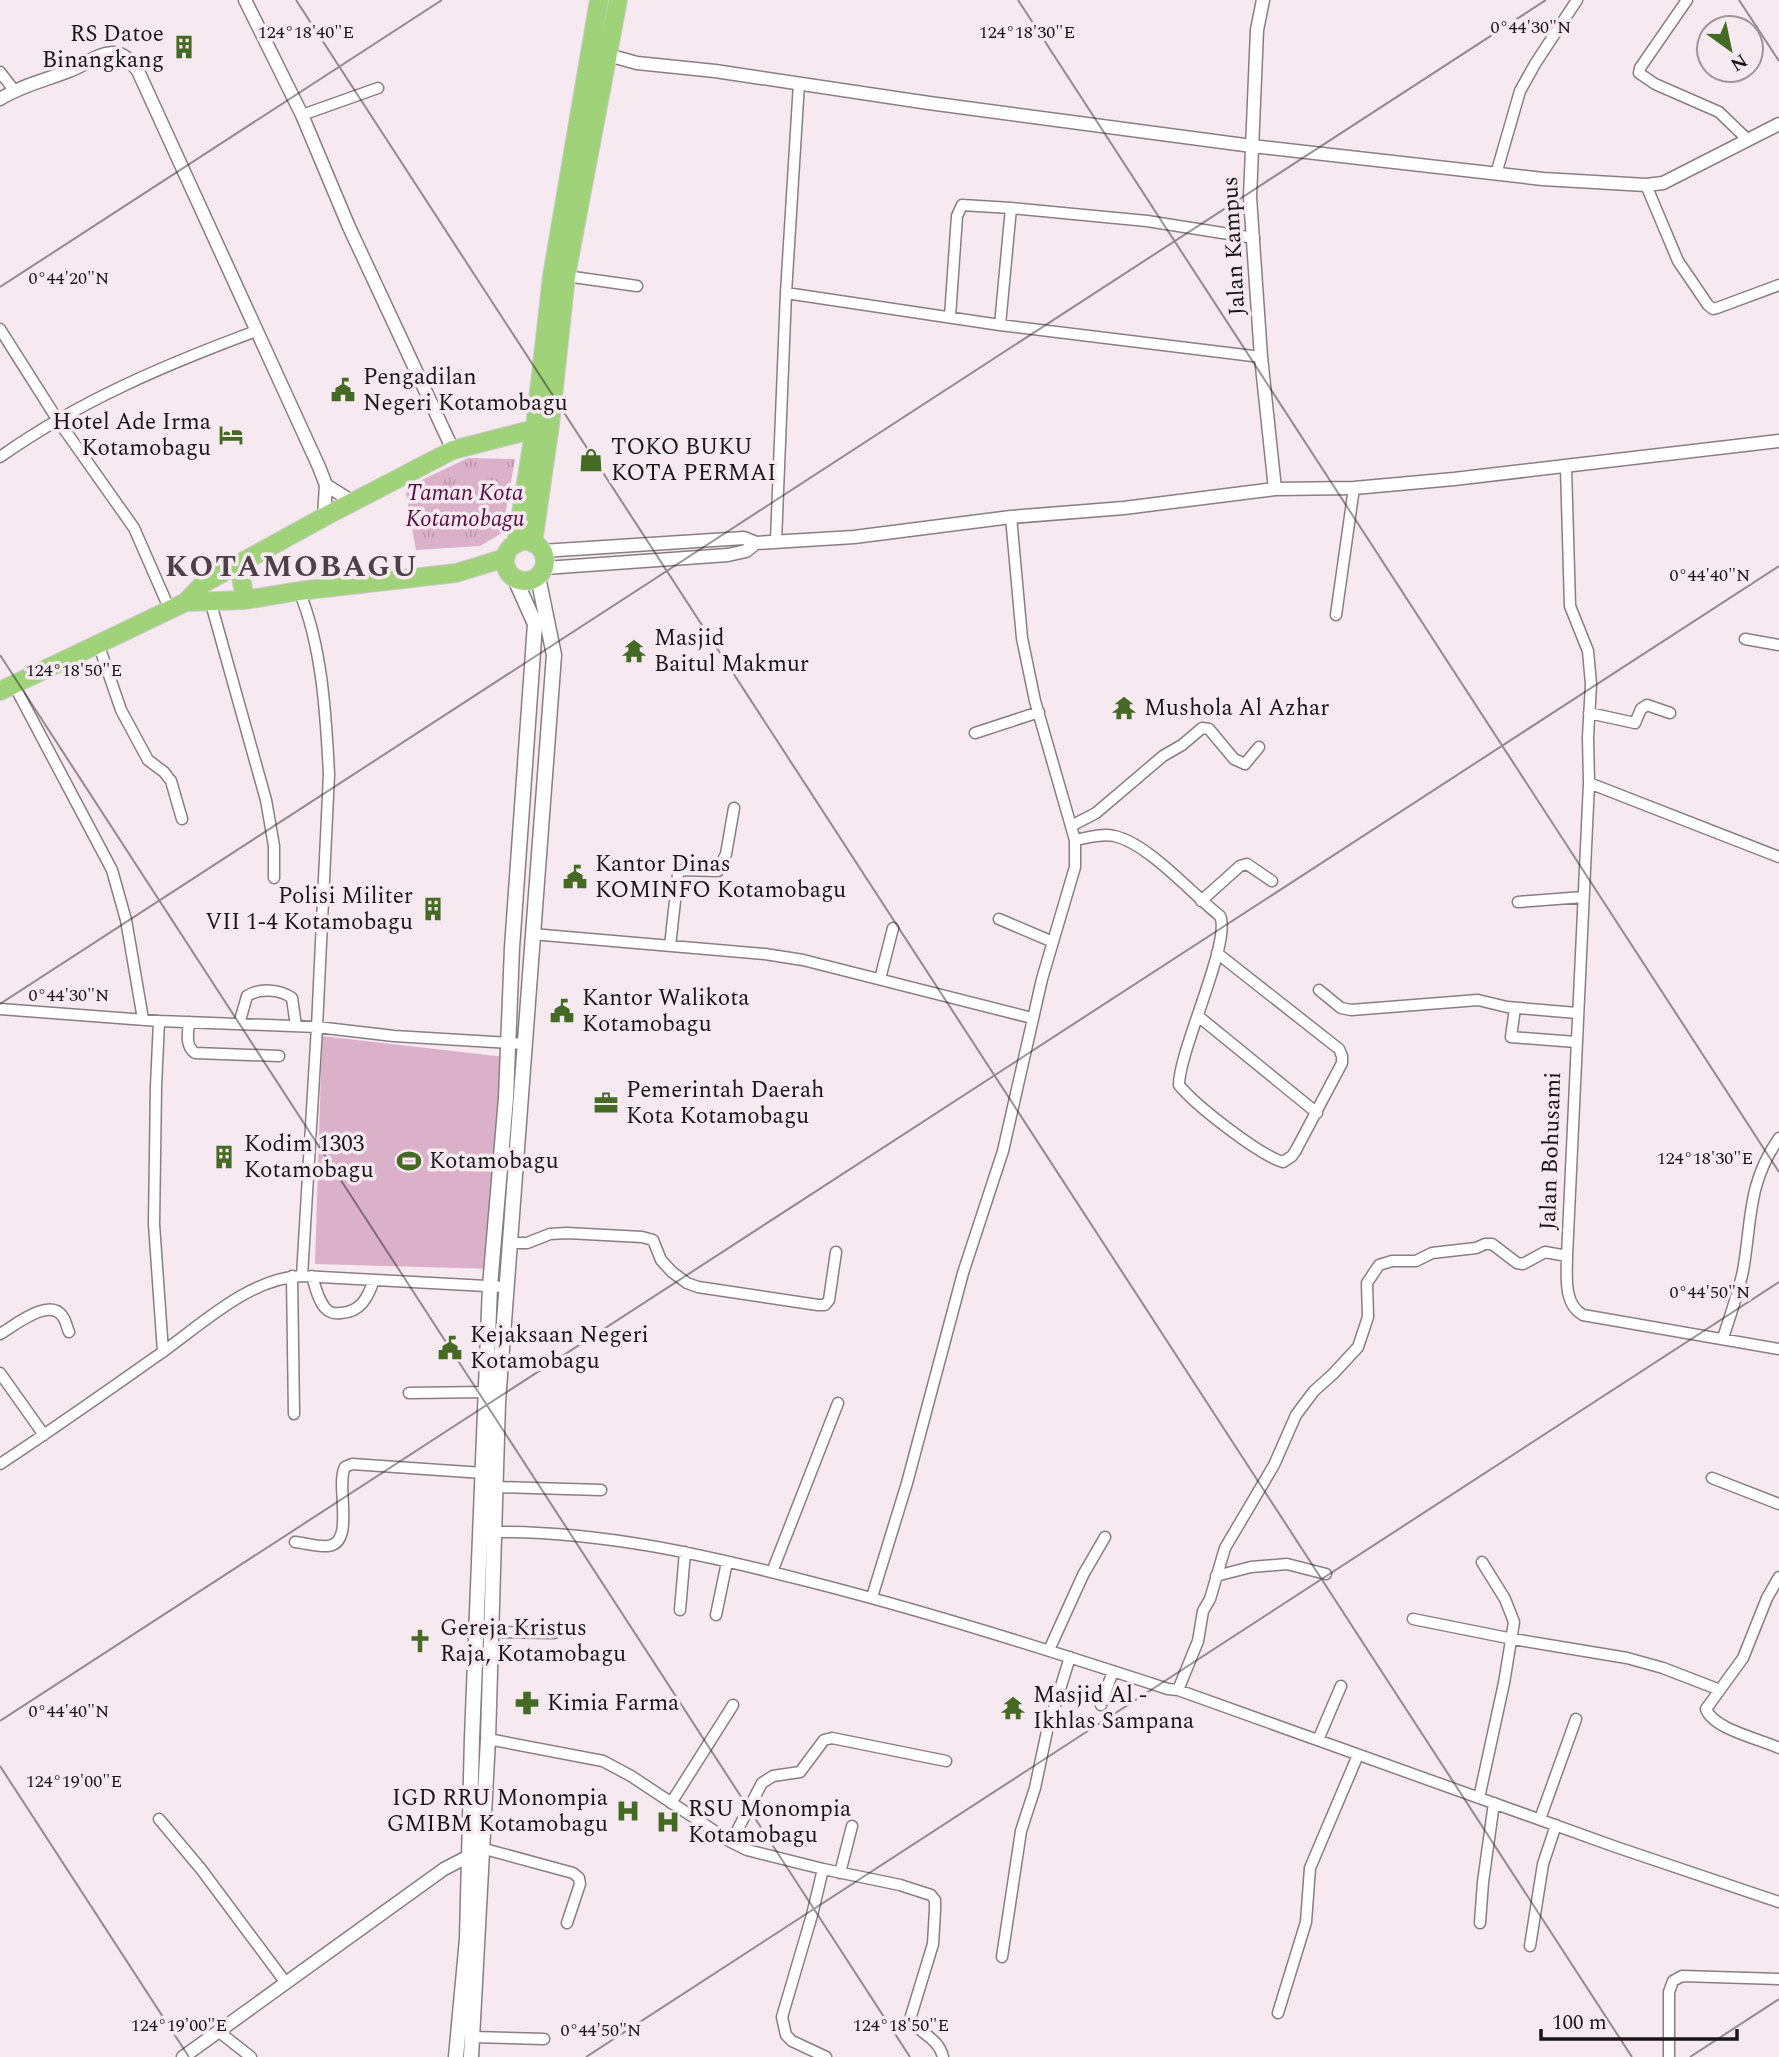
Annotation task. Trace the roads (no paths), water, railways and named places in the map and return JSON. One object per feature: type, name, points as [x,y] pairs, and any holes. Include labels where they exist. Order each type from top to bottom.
[{"type":"highway","points":[[530,557],[543,426],[552,276],[599,0]]},
{"type":"highway","points":[[543,426],[566,276],[618,0]]},
{"type":"highway","points":[[186,602],[204,583],[453,450],[543,426]]},
{"type":"highway","points":[[515,579],[507,570],[530,557]]},
{"type":"highway","points":[[7,688],[186,602],[245,600],[456,573],[530,557]]},
{"type":"highway","points":[[239,566],[245,600]]},
{"type":"main road","points":[[456,2057],[488,1739],[491,1632],[483,1473],[486,1392],[498,1287],[510,1243],[554,655],[530,557]]},
{"type":"main road","points":[[471,2057],[479,1933],[476,1853],[486,1532],[496,1486],[498,1287],[512,948],[535,624],[515,579]]},
{"type":"street","points":[[245,0],[302,115],[349,227],[453,450]]},
{"type":"street","name":"Jalan Kampus","points":[[1263,0],[1257,30],[1250,197],[1261,357],[1275,489]]},
{"type":"street","points":[[1496,174],[1520,91],[1577,0]]},
{"type":"street","points":[[1687,0],[1639,73],[1655,84],[1719,112],[1746,139]]},
{"type":"street","points":[[0,99],[14,90],[75,69],[94,58],[111,53],[121,54],[130,61],[149,91],[326,485],[324,517]]},
{"type":"street","points":[[608,55],[637,63],[1252,146],[1496,174],[1605,183],[1663,183],[1779,124]]},
{"type":"street","points":[[0,72],[14,90]]},
{"type":"street","points":[[776,541],[786,293],[799,83]]},
{"type":"street","points":[[302,115],[378,88]]},
{"type":"street","points":[[1646,185],[1678,261],[1713,309],[1779,285]]},
{"type":"street","points":[[950,317],[957,216],[962,205],[1147,221],[1254,238]]},
{"type":"street","points":[[1000,325],[1012,208]]},
{"type":"street","points":[[566,276],[638,286]]},
{"type":"street","points":[[786,293],[1000,325],[1261,357]]},
{"type":"street","points":[[0,329],[57,419],[134,528],[169,608]]},
{"type":"street","points":[[0,457],[57,419],[133,380],[256,331]]},
{"type":"street","points":[[530,557],[744,538],[756,542],[854,537],[1275,489],[1354,488],[1460,478],[1779,441]]},
{"type":"street","name":"Jalan Bohusami","points":[[1566,467],[1570,606],[1588,651],[1591,684],[1589,783],[1567,1256],[1570,1305],[1583,1315],[1779,1349]]},
{"type":"street","points":[[326,485],[353,502]]},
{"type":"street","points":[[1336,615],[1354,488]]},
{"type":"street","points":[[872,1597],[907,1483],[962,1273],[1009,1130],[1032,1018],[1075,867],[1075,840],[1039,712],[1022,638],[1011,517]]},
{"type":"street","points":[[294,1414],[317,1027],[328,761],[315,642],[299,591]]},
{"type":"street","points":[[210,600],[266,800],[274,846],[274,878]]},
{"type":"street","points":[[1745,639],[1779,645]]},
{"type":"street","points":[[98,643],[121,710],[148,760],[171,781],[182,819]]},
{"type":"street","points":[[7,688],[112,870],[126,920],[143,1019]]},
{"type":"street","points":[[1589,713],[1635,723],[1641,709],[1647,705],[1670,713]]},
{"type":"street","points":[[975,733],[1039,712]]},
{"type":"street","points":[[1071,826],[1096,813],[1163,756],[1182,745],[1202,728],[1209,729],[1234,759],[1245,764],[1259,747]]},
{"type":"street","points":[[1589,783],[1779,858]]},
{"type":"street","points":[[670,946],[678,874],[682,870],[718,872],[726,854],[734,808]]},
{"type":"street","points":[[1075,840],[1102,835],[1115,836],[1144,852],[1220,916],[1223,922],[1217,953],[1179,1080],[1184,1091],[1198,1103],[1257,1149],[1283,1162],[1292,1156],[1317,1113],[1342,1063],[1342,1056],[1339,1049],[1217,953]]},
{"type":"street","points":[[1201,901],[1240,866],[1247,864],[1272,881]]},
{"type":"street","points":[[1518,902],[1583,897]]},
{"type":"street","points":[[999,919],[1053,942]]},
{"type":"street","points":[[880,979],[893,928]]},
{"type":"street","points":[[532,934],[790,958],[1032,1018]]},
{"type":"street","points":[[1319,990],[1341,1008],[1350,1010],[1478,1000],[1515,1008],[1577,1013]]},
{"type":"street","points":[[239,1024],[247,996],[255,991],[286,994],[292,998],[296,1026]]},
{"type":"street","points":[[1515,1008],[1511,1037],[1576,1042]]},
{"type":"street","points":[[0,1009],[159,1021],[317,1027],[394,1036],[526,1044]]},
{"type":"street","points":[[1198,1016],[1317,1113]]},
{"type":"street","points":[[159,1021],[154,1224],[163,1352]]},
{"type":"street","points":[[189,1022],[188,1043],[195,1053],[279,1056]]},
{"type":"street","points":[[1723,1338],[1743,1270],[1752,1197],[1757,1179],[1779,1138]]},
{"type":"street","points":[[510,1243],[527,1243],[550,1234],[567,1233],[642,1237],[653,1240],[661,1260],[687,1283],[698,1287],[818,1305],[825,1305],[829,1300],[836,1252]]},
{"type":"street","points":[[1178,1690],[1198,1641],[1203,1611],[1210,1599],[1225,1548],[1274,1465],[1296,1415],[1314,1391],[1334,1374],[1358,1347],[1368,1317],[1367,1283],[1379,1265],[1392,1261],[1416,1261],[1432,1253],[1476,1248],[1485,1244],[1492,1244],[1522,1264],[1545,1252],[1567,1256]]},
{"type":"street","points":[[302,1276],[316,1292],[323,1306],[337,1314],[352,1312],[360,1305],[368,1297],[374,1280]]},
{"type":"street","points":[[0,1464],[224,1307],[259,1287],[302,1276],[498,1287]]},
{"type":"street","points":[[0,1334],[48,1308],[56,1310],[63,1317],[69,1332]]},
{"type":"street","points":[[0,1373],[44,1435]]},
{"type":"street","points":[[410,1393],[486,1392]]},
{"type":"street","points":[[772,1572],[838,1403]]},
{"type":"street","points":[[295,1542],[328,1546],[337,1543],[341,1538],[344,1526],[341,1475],[345,1467],[352,1464],[483,1473]]},
{"type":"street","points":[[1712,1478],[1779,1504]]},
{"type":"street","points":[[496,1486],[601,1490]]},
{"type":"street","points":[[486,1532],[574,1534],[685,1552],[872,1597],[1178,1690],[1779,1902]]},
{"type":"street","points":[[1049,1650],[1083,1575],[1105,1537]]},
{"type":"street","points":[[680,1610],[685,1552]]},
{"type":"street","points":[[716,1615],[727,1562]]},
{"type":"street","points":[[1479,1798],[1513,1639],[1514,1622],[1505,1599],[1482,1562]]},
{"type":"street","points":[[1216,1576],[1251,1567],[1287,1564],[1326,1574]]},
{"type":"street","points":[[1779,1577],[1743,1658],[1706,1709],[1713,1720],[1779,1748]]},
{"type":"street","points":[[1413,1619],[1627,1658],[1663,1668],[1720,1690]]},
{"type":"street","points":[[491,1632],[554,1633]]},
{"type":"street","points":[[1002,1957],[1021,1831],[1070,1657]]},
{"type":"street","points":[[1101,1705],[1113,1671]]},
{"type":"street","points":[[1318,1740],[1341,1686]]},
{"type":"street","points":[[671,1803],[733,1705]]},
{"type":"street","points":[[1540,1819],[1576,1719]]},
{"type":"street","points":[[731,1842],[762,1783],[774,1776],[800,1772],[824,1740],[832,1738],[946,1761]]},
{"type":"street","points":[[488,1739],[603,1761],[747,1850],[925,1892],[935,1899],[933,1944],[911,2016],[912,2022],[940,2046],[943,2057]]},
{"type":"street","points":[[1278,2013],[1306,1922],[1310,1868],[1358,1755]]},
{"type":"street","points":[[1480,1923],[1494,1803]]},
{"type":"street","points":[[159,1819],[201,1869],[286,1983]]},
{"type":"street","points":[[1530,1946],[1543,1864],[1556,1825]]},
{"type":"street","points":[[840,1872],[852,1826]]},
{"type":"street","points":[[183,2057],[444,1869],[476,1853],[573,1873],[579,1878],[580,1884],[567,1923]]},
{"type":"street","points":[[823,1869],[782,2017],[786,2035],[792,2041],[826,2057]]},
{"type":"street","points":[[1669,2057],[1669,1992],[1673,1981],[1682,1976],[1779,1979]]},
{"type":"street","points":[[218,2031],[251,2057]]},
{"type":"street","points":[[472,2037],[544,2039]]},
{"type":"place","name":"RS Datoe Binangkang","points":[[184,47]]},
{"type":"place","name":"Pengadilan Negeri Kotamobagu","points":[[343,390]]},
{"type":"place","name":"Hotel Ade Irma Kotamobagu","points":[[231,435]]},
{"type":"place","name":"TOKO BUKU KOTA PERMAI","points":[[591,460]]},
{"type":"place","name":"Masjid Baitul Makmur","points":[[634,651]]},
{"type":"place","name":"Mushola Al Azhar","points":[[1124,708]]},
{"type":"place","name":"Kantor Dinas KOMINFO Kotamobagu","points":[[575,877]]},
{"type":"place","name":"Polisi Militer VII 1-4 Kotamobagu","points":[[433,909]]},
{"type":"place","name":"Kantor Walikota Kotamobagu","points":[[562,1011]]},
{"type":"place","name":"Pemerintah Daerah Kota Kotamobagu","points":[[606,1103]]},
{"type":"place","name":"Kodim 1303 Kotamobagu","points":[[224,1157]]},
{"type":"place","name":"Kotamobagu","points":[[409,1161]]},
{"type":"place","name":"Kejaksaan Negeri Kotamobagu","points":[[450,1348]]},
{"type":"place","name":"Gereja Kristus Raja, Kotamobagu","points":[[420,1641]]},
{"type":"place","name":"Kimia Farma","points":[[527,1703]]},
{"type":"place","name":"Masjid Al - Ikhlas Sampana","points":[[1013,1708]]},
{"type":"place","name":"IGD RRU Monompia GMIBM Kotamobagu","points":[[628,1811]]},
{"type":"place","name":"RSU Monompia Kotamobagu","points":[[668,1822]]},
{"type":"district","name":"KOTAMOBAGU","points":[[292,567]]},
{"type":"park label","name":"Taman Kota Kotamobagu","points":[[465,506]]}]
